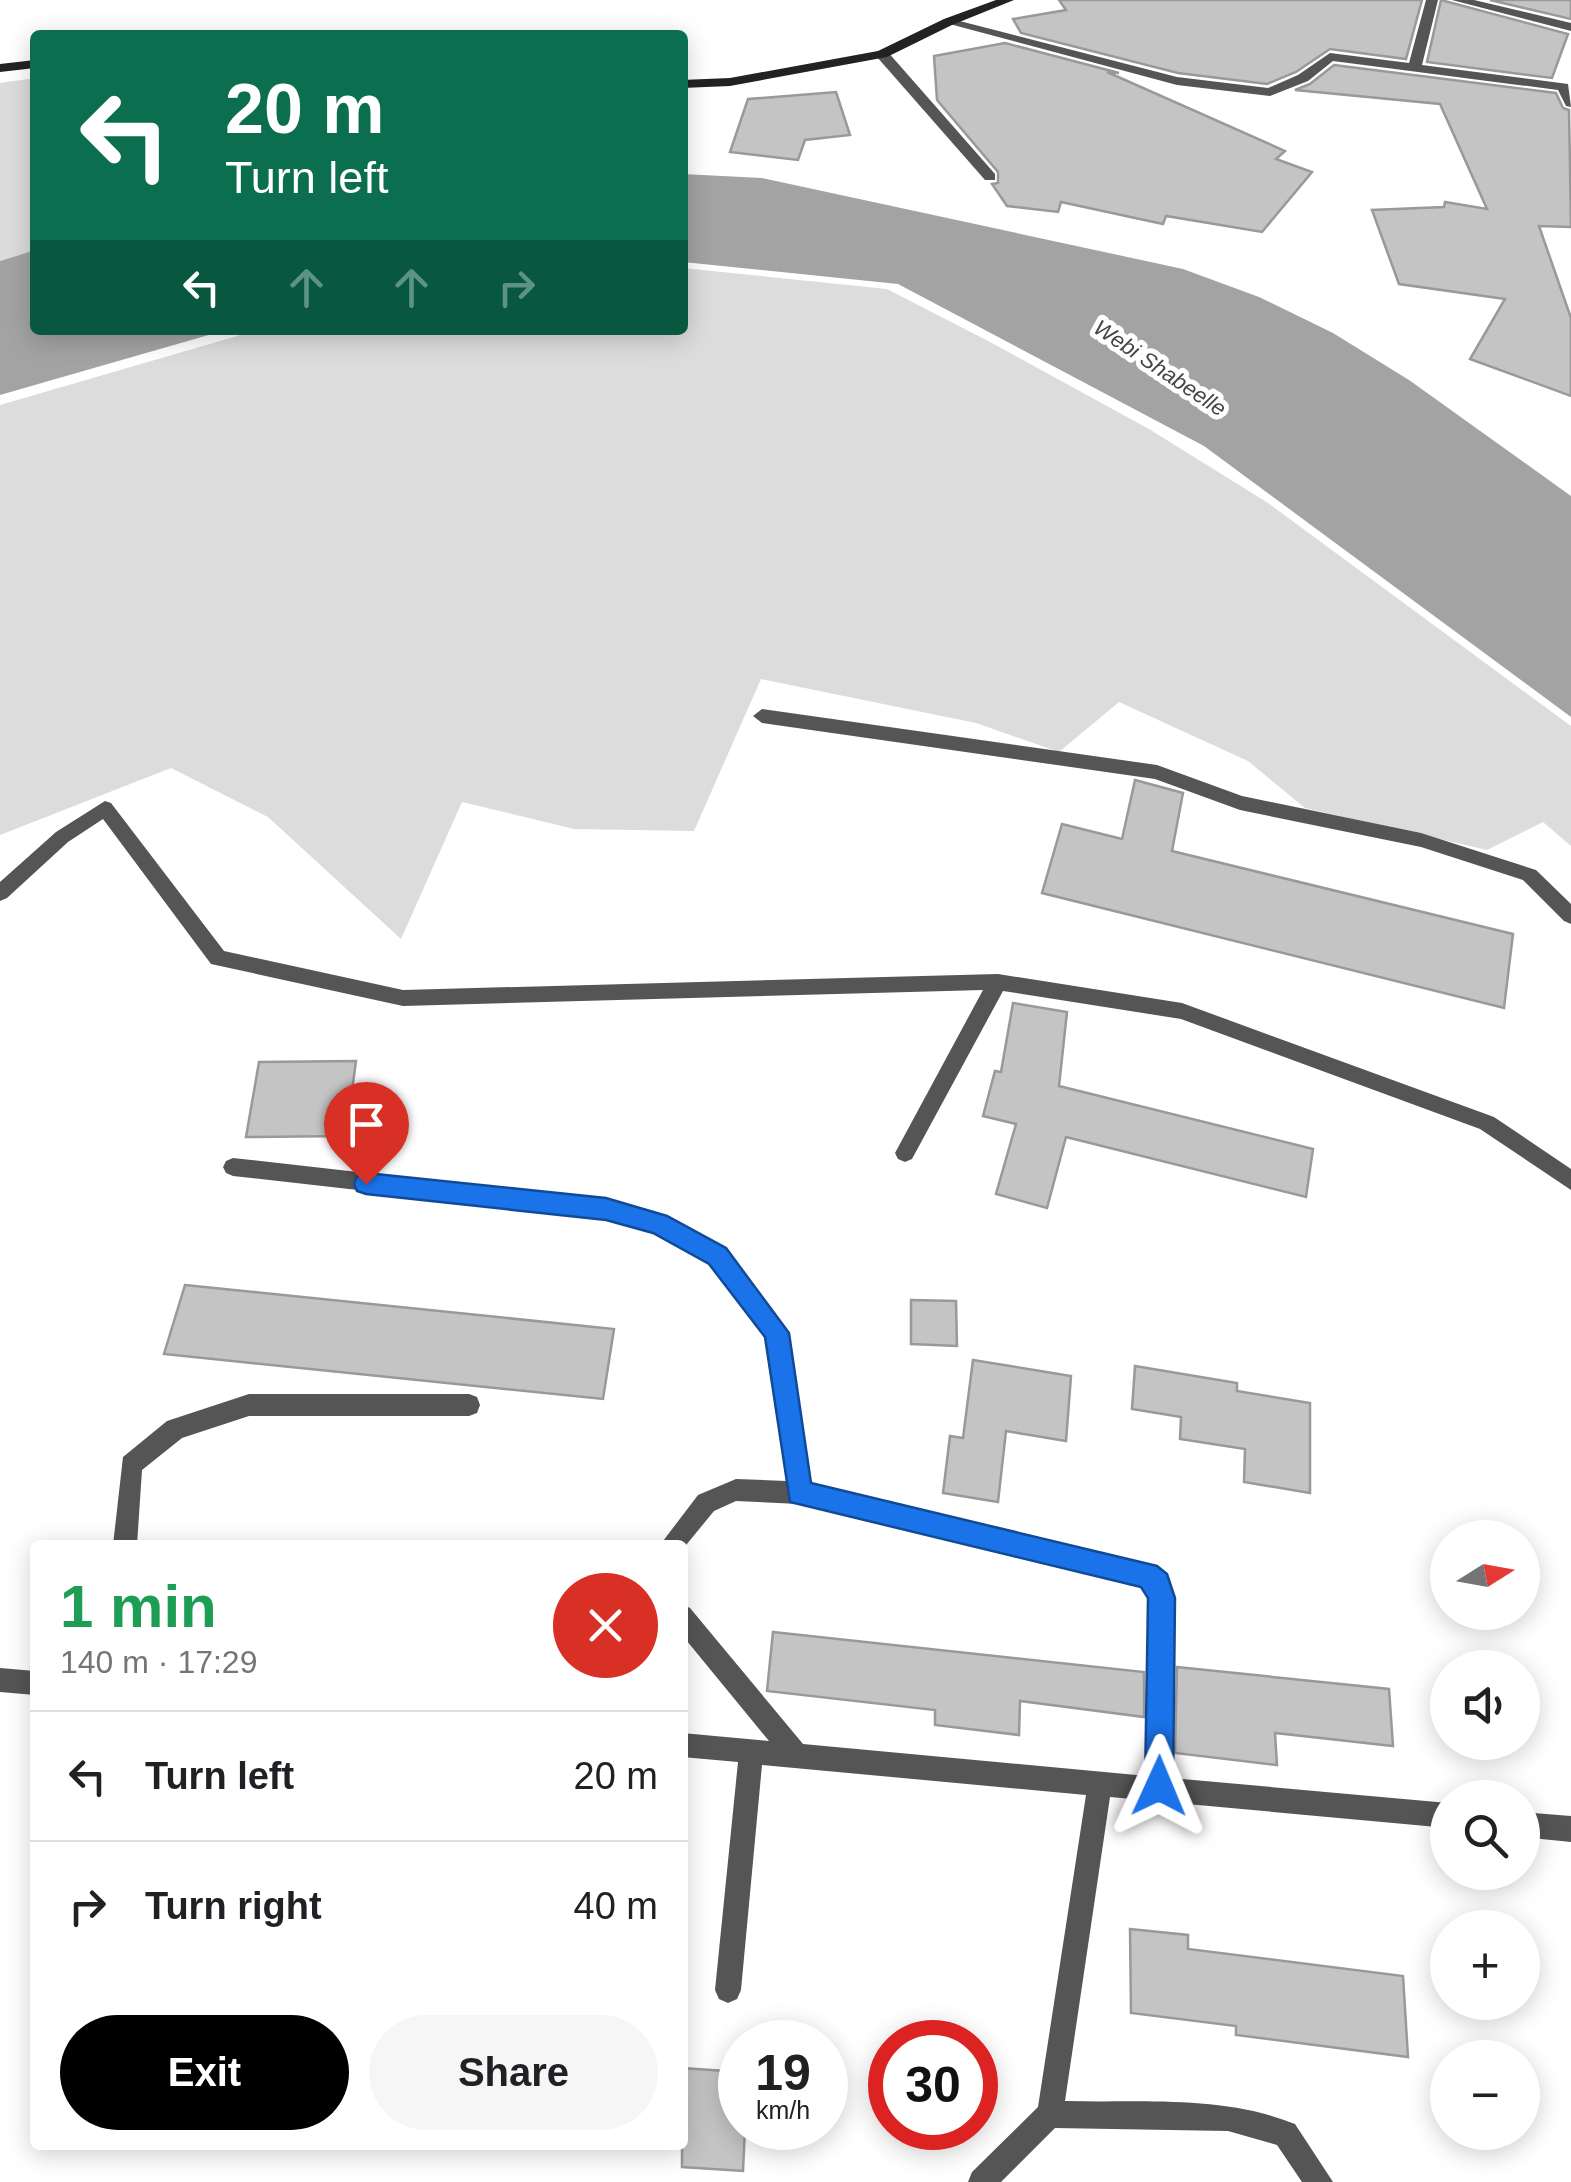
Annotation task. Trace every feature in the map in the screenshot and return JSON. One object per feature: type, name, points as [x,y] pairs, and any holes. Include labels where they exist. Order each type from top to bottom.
[{"type":"street","points":[[688,84],[730,82],[882,54],[948,22],[1008,0]]},
{"type":"street","points":[[1415,66],[1432,0]]},
{"type":"street","points":[[1458,0],[1571,27]]},
{"type":"street","points":[[948,22],[1177,81],[1270,92],[1302,78],[1330,57],[1563,86],[1571,103]]},
{"type":"street","points":[[882,54],[990,176]]},
{"type":"street","points":[[0,68],[30,65]]},
{"type":"street","points":[[762,716],[1157,772],[1240,802],[1421,840],[1529,874],[1571,916]]},
{"type":"street","points":[[0,893],[62,837],[105,808],[218,958],[403,998],[998,982],[1182,1012],[1487,1123],[1571,1181]]},
{"type":"street","points":[[905,1153],[998,982]]},
{"type":"street","points":[[233,1167],[606,1209],[659,1224],[717,1256],[776,1333],[799,1493]]},
{"type":"street","points":[[125,1540],[131,1465],[175,1429],[250,1406],[469,1405]]},
{"type":"street","points":[[676,1540],[706,1503],[736,1490],[799,1493],[1140,1573],[1158,1584],[1162,1598],[1159,1786]]},
{"type":"street","points":[[688,1623],[795,1753]]},
{"type":"street","points":[[0,1680],[30,1683]]},
{"type":"street","points":[[688,1746],[1159,1786],[1430,1814]]},
{"type":"street","points":[[728,1990],[752,1752]]},
{"type":"street","points":[[982,2182],[1050,2114],[1100,1782]]},
{"type":"street","points":[[1540,1826],[1571,1829]]},
{"type":"street","points":[[1050,2114],[1228,2118],[1285,2134],[1319,2182]]},
{"type":"shaded area","points":[[30,79],[30,252],[0,261],[0,83]]},
{"type":"shaded area","points":[[688,269],[887,289],[1149,429],[1268,503],[1571,726],[1571,846],[1543,822],[1487,850],[1305,808],[1248,761],[1119,702],[1059,752],[976,723],[761,679],[694,831],[574,829],[462,802],[401,939],[268,817],[171,768],[0,835],[0,405],[241,335],[688,335]]},
{"type":"water","name":"Webi Shabeelle","points":[[688,174],[762,178],[1183,269],[1259,297],[1333,333],[1409,380],[1571,496],[1571,717],[1204,446],[898,284],[688,263]]},
{"type":"water","points":[[30,252],[30,335],[209,335],[0,395],[0,261]]},
{"type":"building","points":[[1059,0],[1422,0],[1406,59],[1330,49],[1296,72],[1267,84],[1178,73],[1021,33],[1013,19],[1066,10]]},
{"type":"building","points":[[1441,0],[1568,34],[1552,78],[1427,62]]},
{"type":"building","points":[[1490,0],[1571,0],[1571,19]]},
{"type":"building","points":[[1005,43],[1119,73],[1107,72],[1285,151],[1276,159],[1312,172],[1262,232],[1166,216],[1163,224],[1061,202],[1058,212],[1007,206],[992,184],[998,183],[998,172],[937,100],[934,56]]},
{"type":"building","points":[[1334,65],[1556,93],[1563,108],[1569,110],[1571,227],[1539,226],[1571,318],[1571,396],[1470,359],[1505,299],[1399,284],[1372,210],[1444,207],[1445,202],[1487,209],[1440,104],[1295,90],[1310,84]]},
{"type":"building","points":[[836,92],[850,135],[805,140],[798,160],[730,152],[748,99]]},
{"type":"building","points":[[1135,780],[1183,793],[1172,851],[1513,934],[1504,1008],[1042,893],[1062,824],[1122,839]]},
{"type":"building","points":[[1013,1003],[1067,1012],[1059,1086],[1313,1149],[1306,1197],[1066,1137],[1047,1208],[996,1194],[1016,1124],[983,1116],[995,1071],[1001,1072]]},
{"type":"building","points":[[356,1061],[346,1136],[246,1137],[259,1062]]},
{"type":"building","points":[[185,1285],[614,1329],[603,1399],[164,1354]]},
{"type":"building","points":[[911,1300],[956,1301],[957,1346],[911,1344]]},
{"type":"building","points":[[973,1360],[1071,1376],[1066,1441],[1006,1431],[998,1502],[943,1493],[950,1436],[963,1438]]},
{"type":"building","points":[[1135,1366],[1237,1383],[1237,1391],[1310,1403],[1310,1493],[1244,1482],[1245,1449],[1180,1439],[1181,1417],[1132,1409]]},
{"type":"building","points":[[773,1632],[1144,1672],[1144,1717],[1020,1701],[1019,1735],[935,1725],[935,1710],[767,1691]]},
{"type":"building","points":[[1177,1667],[1389,1689],[1393,1746],[1275,1733],[1277,1765],[1175,1753]]},
{"type":"building","points":[[1130,1929],[1188,1935],[1188,1949],[1403,1976],[1408,2057],[1236,2035],[1236,2026],[1131,2013]]},
{"type":"building","points":[[688,2068],[718,2070],[718,2150],[744,2150],[743,2171],[682,2167],[682,2150],[688,2150]]},
{"type":"route","points":[[366,1184],[606,1209],[659,1224],[717,1256],[776,1333],[799,1493],[1148,1576],[1158,1584],[1162,1598],[1159,1786]]}]
